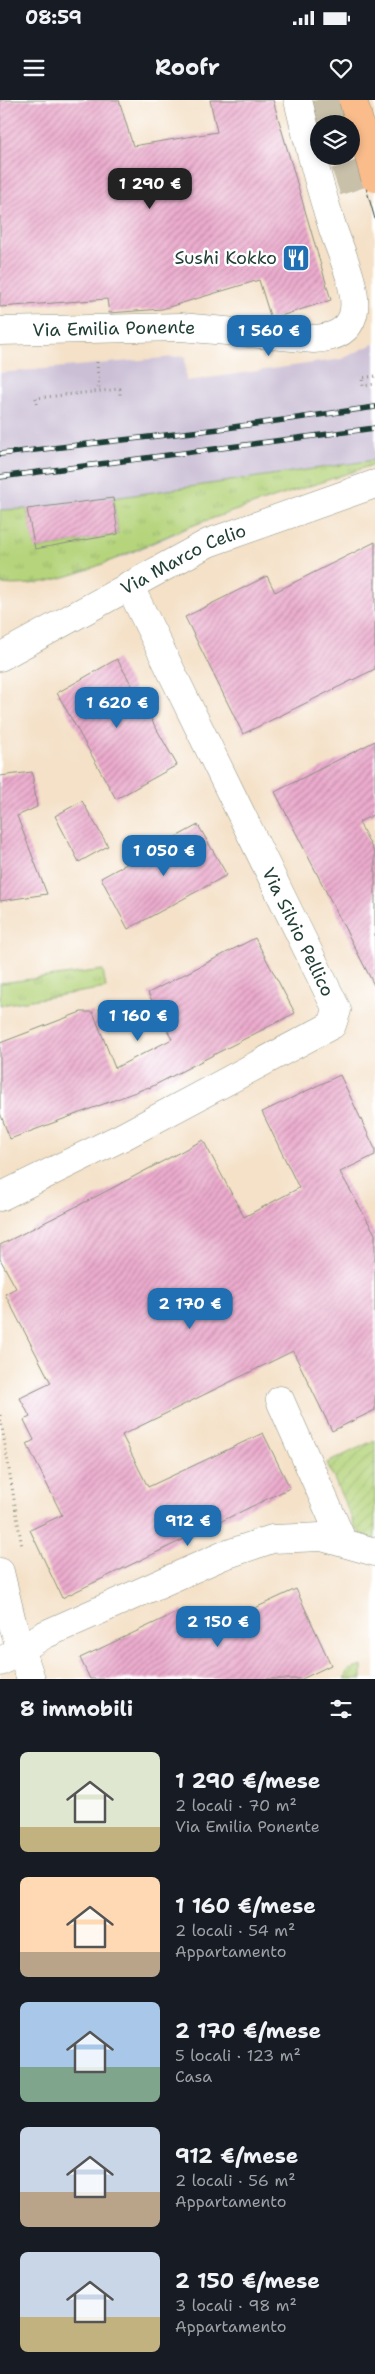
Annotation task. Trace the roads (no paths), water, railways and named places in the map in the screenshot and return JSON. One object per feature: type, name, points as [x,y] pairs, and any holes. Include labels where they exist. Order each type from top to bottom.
[{"type":"main road","points":[[353,100],[375,178]]},
{"type":"street","name":"Via Emilia Ponente","points":[[0,331],[181,327],[314,339],[329,338],[349,325],[354,304],[348,274],[328,184],[305,111]]},
{"type":"street","name":"Via Marco Celio","points":[[0,657],[208,543],[375,484]]},
{"type":"street","name":"Via Silvio Pellico","points":[[0,1197],[122,1137],[332,1025],[337,1010],[156,645],[129,585]]},
{"type":"street","points":[[280,1400],[343,1542]]},
{"type":"street","points":[[10,1656],[44,1635],[246,1546],[272,1539],[297,1536],[343,1542],[375,1552]]},
{"type":"street","points":[[0,1572],[10,1656],[31,1679]]},
{"type":"tunnel","points":[[315,115],[368,100]]},
{"type":"tunnel","points":[[336,182],[375,169]]},
{"type":"tram line","points":[[342,100],[346,115]]},
{"type":"tram line","points":[[363,100],[375,144]]},
{"type":"tram line","points":[[360,165],[375,219]]},
{"type":"railway","points":[[0,454],[219,429],[375,407]]},
{"type":"railway","points":[[0,477],[375,428]]},
{"type":"place","name":"Sushi Kokko","points":[[296,258]]}]
